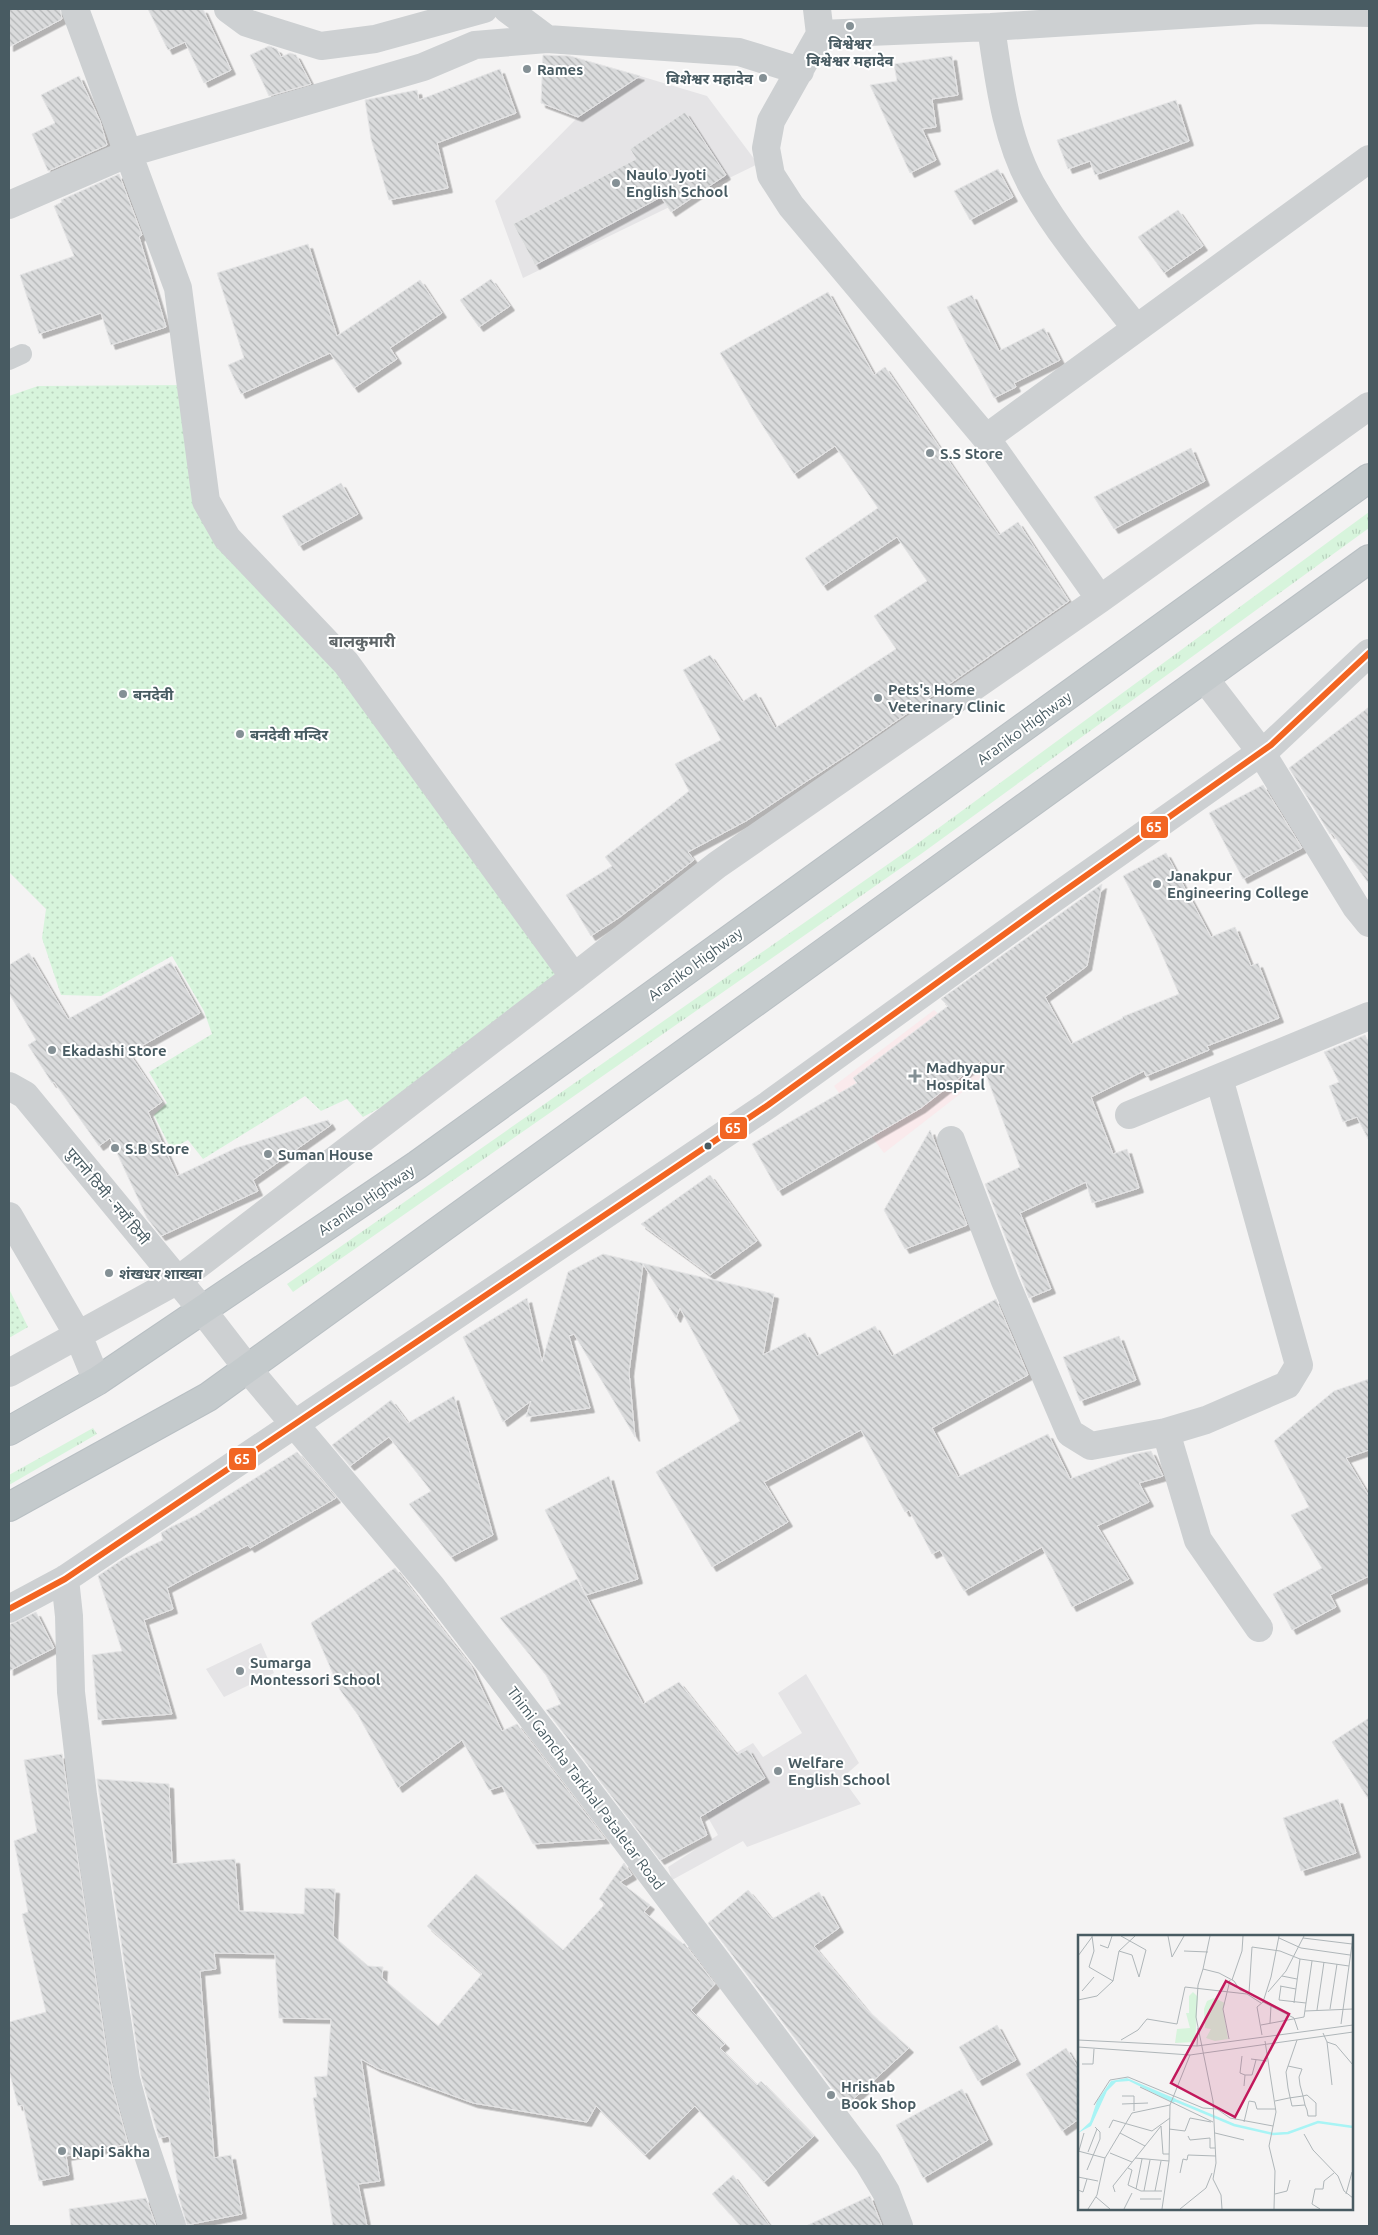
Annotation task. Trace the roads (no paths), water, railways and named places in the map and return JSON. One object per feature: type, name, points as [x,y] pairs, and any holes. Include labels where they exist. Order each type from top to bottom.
[{"type":"highway","name":"Araniko Highway","points":[[9,1431],[97,1381],[417,1165],[1369,478]]},
{"type":"highway","points":[[9,1507],[208,1397],[1369,559]]},
{"type":"street","points":[[75,9],[130,153],[178,288],[206,501],[227,538],[346,663],[574,977]]},
{"type":"street","points":[[228,9],[247,24],[321,46],[375,39],[484,9]]},
{"type":"street","points":[[507,9],[548,38]]},
{"type":"street","points":[[1100,599],[986,438],[791,206],[770,175],[766,148],[770,121],[800,71],[819,21],[991,26],[1258,9],[1369,13]]},
{"type":"street","points":[[991,26],[1002,103],[1020,157],[1034,190],[1061,230],[1136,328]]},
{"type":"street","points":[[9,205],[130,153],[423,67],[475,45],[548,38],[738,52],[800,71]]},
{"type":"street","points":[[986,438],[1369,160]]},
{"type":"street","points":[[9,1373],[178,1280],[574,977],[717,865],[1100,599],[1369,406]]},
{"type":"street","points":[[9,1609],[65,1579],[768,1105],[1053,899],[1261,752],[1369,654]]},
{"type":"street","points":[[1205,679],[1261,752],[1356,907],[1369,923]]},
{"type":"street","points":[[1129,1115],[1369,1016]]},
{"type":"street","points":[[951,1140],[1005,1280],[1070,1433],[1091,1446],[1166,1432],[1206,1420],[1286,1385],[1299,1365],[1219,1078]]},
{"type":"street","name":"पुरानो ठिमी - नयाँ ठिमी","points":[[9,1086],[25,1095],[178,1280],[247,1368]]},
{"type":"street","points":[[9,1216],[78,1335],[97,1381]]},
{"type":"street","name":"Thimi Gamcha Tarkhal Pataletar Road","points":[[247,1368],[431,1586],[625,1839],[868,2162],[886,2192],[899,2226]]},
{"type":"street","points":[[1166,1432],[1198,1540],[1260,1628]]},
{"type":"street","points":[[65,1579],[69,1616],[71,1692],[83,1795],[126,2079],[140,2131],[172,2226]]},
{"type":"place","name":"बिश्वेश्वर बिश्वेश्वर महादेव","points":[[850,26]]},
{"type":"place","name":"Rames","points":[[527,69]]},
{"type":"place","name":"बिशेश्वर महादेव","points":[[763,78]]},
{"type":"place","name":"Naulo Jyoti English School","points":[[616,183]]},
{"type":"place","name":"S.S Store","points":[[930,453]]},
{"type":"place","name":"बनदेवी","points":[[123,694]]},
{"type":"place","name":"Pets's Home Veterinary Clinic","points":[[878,698]]},
{"type":"place","name":"बनदेवी मन्दिर","points":[[240,734]]},
{"type":"place","name":"Janakpur Engineering College","points":[[1157,884]]},
{"type":"place","name":"Ekadashi Store","points":[[52,1050]]},
{"type":"place","name":"Madhyapur Hospital","points":[[915,1076]]},
{"type":"place","name":"S.B Store","points":[[115,1148]]},
{"type":"place","name":"Suman House","points":[[268,1154]]},
{"type":"place","name":"शंखधर शाख्वा","points":[[109,1273]]},
{"type":"place","name":"Sumarga Montessori School","points":[[240,1671]]},
{"type":"place","name":"Welfare English School","points":[[778,1771]]},
{"type":"place","name":"Hrishab Book Shop","points":[[831,2095]]},
{"type":"place","name":"Napi Sakha","points":[[62,2151]]},
{"type":"district","name":"बालकुमारी","points":[[362,641]]}]
